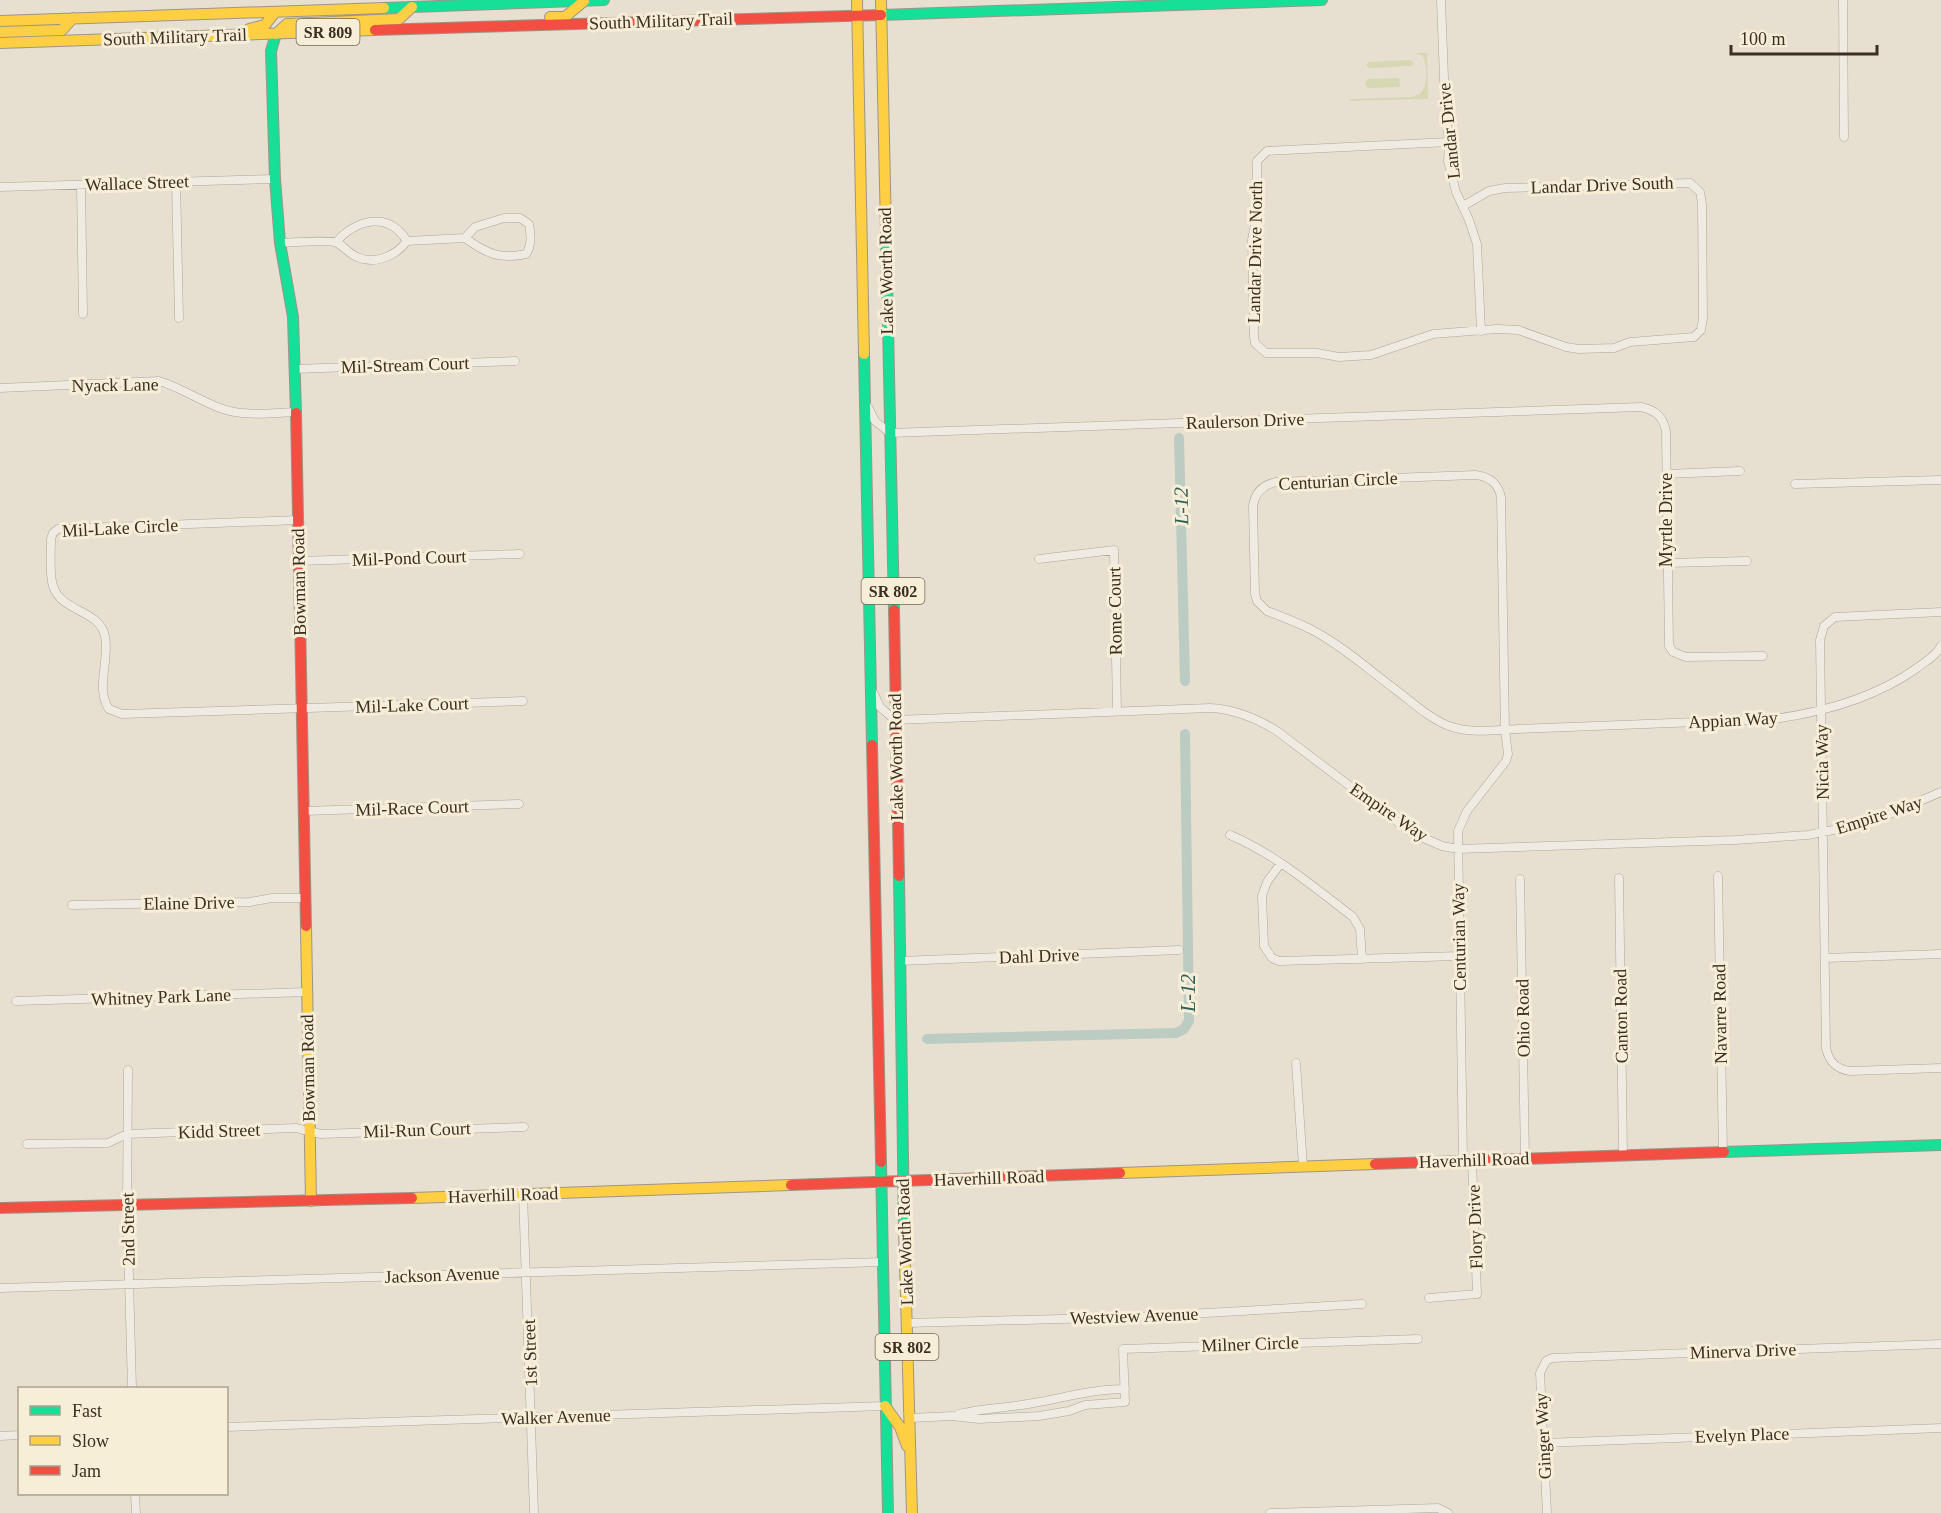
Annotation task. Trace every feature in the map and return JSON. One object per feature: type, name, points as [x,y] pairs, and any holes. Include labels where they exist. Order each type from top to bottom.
[{"type":"main road","points":[[153,38],[167,33],[260,28],[272,20],[275,0]]},
{"type":"main road","name":"South Military Trail","points":[[0,21],[604,0]]},
{"type":"main road","name":"Lake Worth Road","points":[[857,0],[888,1513]]},
{"type":"main road","name":"Lake Worth Road","points":[[881,0],[903,1182],[912,1513]]},
{"type":"main road","name":"South Military Trail","points":[[0,43],[1322,0]]},
{"type":"main road","points":[[429,28],[437,21],[565,17],[584,1]]},
{"type":"main road","points":[[276,34],[287,24],[399,19],[412,7]]},
{"type":"main road","points":[[0,32],[62,30],[73,18]]},
{"type":"main road","name":"Bowman Road","points":[[276,34],[271,51],[274,179],[280,243],[293,317],[295,369],[311,1201]]},
{"type":"main road","name":"Haverhill Road","points":[[0,1208],[311,1201],[881,1183],[1623,1154],[1941,1145]]},
{"type":"main road","points":[[885,1406],[900,1427],[911,1455]]},
{"type":"street","name":"Landar Drive","points":[[1441,0],[1444,104],[1449,142],[1448,161],[1451,177],[1477,244],[1481,331]]},
{"type":"street","points":[[1843,0],[1844,137]]},
{"type":"street","name":"Landar Drive North","points":[[1449,142],[1267,151],[1261,155],[1257,161],[1257,213],[1252,240],[1255,343],[1266,352],[1317,353],[1339,357],[1371,355],[1432,334],[1481,331]]},
{"type":"street","name":"Wallace Street","points":[[0,188],[274,179]]},
{"type":"street","points":[[176,182],[179,318]]},
{"type":"street","name":"Landar Drive South","points":[[1463,206],[1497,189],[1683,182],[1696,186],[1700,192],[1702,204],[1703,318],[1701,330],[1694,337],[1640,341],[1614,348],[1579,349],[1566,347],[1518,330],[1481,331]]},
{"type":"street","points":[[81,185],[83,314]]},
{"type":"street","points":[[407,241],[465,238],[478,249],[506,256],[526,254],[531,242],[529,224],[520,218],[489,221],[475,227],[465,238]]},
{"type":"street","points":[[336,242],[358,224],[376,221],[389,224],[401,232],[407,241]]},
{"type":"street","points":[[280,243],[336,242],[357,257],[372,260],[383,259],[400,251],[407,241]]},
{"type":"street","name":"Mil-Stream Court","points":[[295,369],[515,361]]},
{"type":"street","name":"Nyack Lane","points":[[0,388],[159,381],[178,387],[221,409],[244,414],[296,412]]},
{"type":"street","points":[[866,403],[875,421],[890,433]]},
{"type":"street","name":"Raulerson Drive","points":[[890,433],[1641,407]]},
{"type":"street","name":"Myrtle Drive","points":[[1641,407],[1656,412],[1665,424],[1669,646],[1673,652],[1686,657],[1763,656]]},
{"type":"street","points":[[1666,474],[1740,471]]},
{"type":"street","name":"Centurian Circle","points":[[1476,475],[1490,479],[1496,484],[1501,497],[1505,730],[1465,730],[1442,723],[1334,643],[1313,630],[1262,607],[1255,594],[1253,507],[1257,493],[1276,482],[1476,475]]},
{"type":"street","points":[[1795,484],[1941,480]]},
{"type":"street","name":"Mil-Lake Circle","points":[[298,520],[58,529],[53,533],[51,539],[52,580],[60,599],[99,623],[105,636],[103,697],[109,709],[122,714],[301,708]]},
{"type":"street","name":"Rome Court","points":[[1039,559],[1114,550],[1117,711]]},
{"type":"street","name":"Mil-Pond Court","points":[[298,561],[520,554]]},
{"type":"street","points":[[1667,563],[1747,561]]},
{"type":"street","name":"Nicia Way","points":[[1941,612],[1842,615],[1824,626],[1820,640],[1826,1048],[1828,1056],[1837,1067],[1850,1071],[1941,1068]]},
{"type":"street","name":"Appian Way","points":[[1505,730],[1774,719],[1821,711],[1850,702],[1886,686],[1935,655],[1941,646]]},
{"type":"street","points":[[870,684],[880,707],[895,720]]},
{"type":"street","name":"Mil-Lake Court","points":[[301,708],[522,701]]},
{"type":"street","name":"Empire Way","points":[[895,720],[1210,708],[1234,711],[1277,731],[1412,832],[1426,840],[1458,849],[1777,839],[1823,833],[1883,817],[1941,792]]},
{"type":"street","name":"Centurian Way","points":[[1468,1160],[1458,831],[1463,817],[1506,761],[1508,754],[1505,730]]},
{"type":"street","name":"Mil-Race Court","points":[[304,811],[519,804]]},
{"type":"street","points":[[1230,835],[1281,862],[1353,917],[1360,928],[1362,960]]},
{"type":"street","points":[[1281,862],[1266,882],[1262,896],[1262,938],[1267,952],[1279,961],[1460,956]]},
{"type":"street","name":"Navarre Road","points":[[1718,876],[1723,1152]]},
{"type":"street","name":"Canton Road","points":[[1619,878],[1623,1154]]},
{"type":"street","name":"Ohio Road","points":[[1520,879],[1526,1158]]},
{"type":"street","name":"Elaine Drive","points":[[72,906],[250,902],[272,898],[306,898]]},
{"type":"street","name":"Dahl Drive","points":[[900,961],[1179,950]]},
{"type":"street","points":[[1825,957],[1941,954]]},
{"type":"street","name":"Whitney Park Lane","points":[[16,1001],[307,992]]},
{"type":"street","points":[[1296,1063],[1304,1166]]},
{"type":"street","name":"2nd Street","points":[[128,1070],[127,1206],[132,1387]]},
{"type":"street","name":"Mil-Run Court","points":[[310,1132],[321,1134],[524,1127]]},
{"type":"street","name":"Kidd Street","points":[[27,1144],[108,1143],[127,1134],[296,1128],[310,1132]]},
{"type":"street","name":"Flory Drive","points":[[1429,1298],[1477,1294],[1468,1160]]},
{"type":"street","name":"1st Street","points":[[523,1194],[534,1513]]},
{"type":"street","name":"Jackson Avenue","points":[[0,1288],[883,1262]]},
{"type":"street","name":"Westview Avenue","points":[[907,1323],[1135,1317],[1362,1304]]},
{"type":"street","name":"Milner Circle","points":[[910,1418],[952,1416],[979,1419],[1039,1416],[1069,1411],[1084,1405],[1125,1402],[1123,1349],[1418,1339]]},
{"type":"street","name":"Minerva Drive","points":[[1546,1361],[1559,1357],[1941,1344]]},
{"type":"street","name":"Ginger Way","points":[[1546,1361],[1540,1373],[1548,1513]]},
{"type":"street","name":"Milner Circle","points":[[952,1416],[980,1409],[1032,1403],[1088,1392],[1125,1389]]},
{"type":"street","name":"Walker Avenue","points":[[228,1428],[885,1406]]},
{"type":"street","name":"Evelyn Place","points":[[1544,1443],[1941,1428]]},
{"type":"street","points":[[0,1436],[18,1435]]},
{"type":"street","points":[[135,1495],[136,1513]]},
{"type":"street","points":[[1270,1513],[1438,1508],[1448,1513]]},
{"type":"green space","points":[[1414,53],[1427,53],[1428,99],[1349,101],[1352,99],[1412,97],[1420,94],[1426,81],[1425,64],[1422,55]]},
{"type":"green space","points":[[1411,60],[1414,63],[1411,66],[1369,68],[1366,65],[1369,62]]},
{"type":"green space","points":[[1399,78],[1400,87],[1368,88],[1366,86],[1368,79]]},
{"type":"waterway","name":"L-12","points":[[1179,438],[1185,681]]},
{"type":"waterway","name":"L-12","points":[[927,1039],[1176,1033],[1184,1029],[1189,1021],[1185,734]]},
{"type":"traffic: fast","points":[[384,8],[604,0]]},
{"type":"traffic: fast","points":[[881,15],[1322,0]]},
{"type":"traffic: fast","points":[[276,34],[271,51],[275,179],[280,243],[293,317],[296,413]]},
{"type":"traffic: fast","points":[[886,231],[894,610]]},
{"type":"traffic: fast","points":[[864,354],[872,745]]},
{"type":"traffic: fast","points":[[899,876],[904,1227]]},
{"type":"traffic: fast","points":[[1724,1152],[1941,1145]]},
{"type":"traffic: fast","points":[[881,1162],[888,1513]]},
{"type":"traffic: slow","points":[[857,0],[864,354]]},
{"type":"traffic: slow","points":[[881,0],[886,231]]},
{"type":"traffic: slow","points":[[550,17],[565,17],[584,1]]},
{"type":"traffic: slow","points":[[276,34],[287,24],[399,19],[412,7]]},
{"type":"traffic: slow","points":[[0,21],[384,8]]},
{"type":"traffic: slow","points":[[249,29],[265,25],[275,12]]},
{"type":"traffic: slow","points":[[0,32],[62,30],[73,18]]},
{"type":"traffic: slow","points":[[0,43],[375,30]]},
{"type":"traffic: slow","points":[[306,926],[311,1201]]},
{"type":"traffic: slow","points":[[1120,1173],[1375,1164]]},
{"type":"traffic: slow","points":[[412,1198],[791,1185]]},
{"type":"traffic: slow","points":[[904,1227],[912,1513]]},
{"type":"traffic: slow","points":[[885,1406],[900,1427],[907,1446]]},
{"type":"traffic: jam","points":[[375,30],[881,15]]},
{"type":"traffic: jam","points":[[296,413],[306,926]]},
{"type":"traffic: jam","points":[[894,610],[899,876]]},
{"type":"traffic: jam","points":[[872,745],[881,1162]]},
{"type":"traffic: jam","points":[[1375,1164],[1724,1152]]},
{"type":"traffic: jam","points":[[791,1185],[1120,1173]]},
{"type":"traffic: jam","points":[[0,1208],[412,1198]]}]
